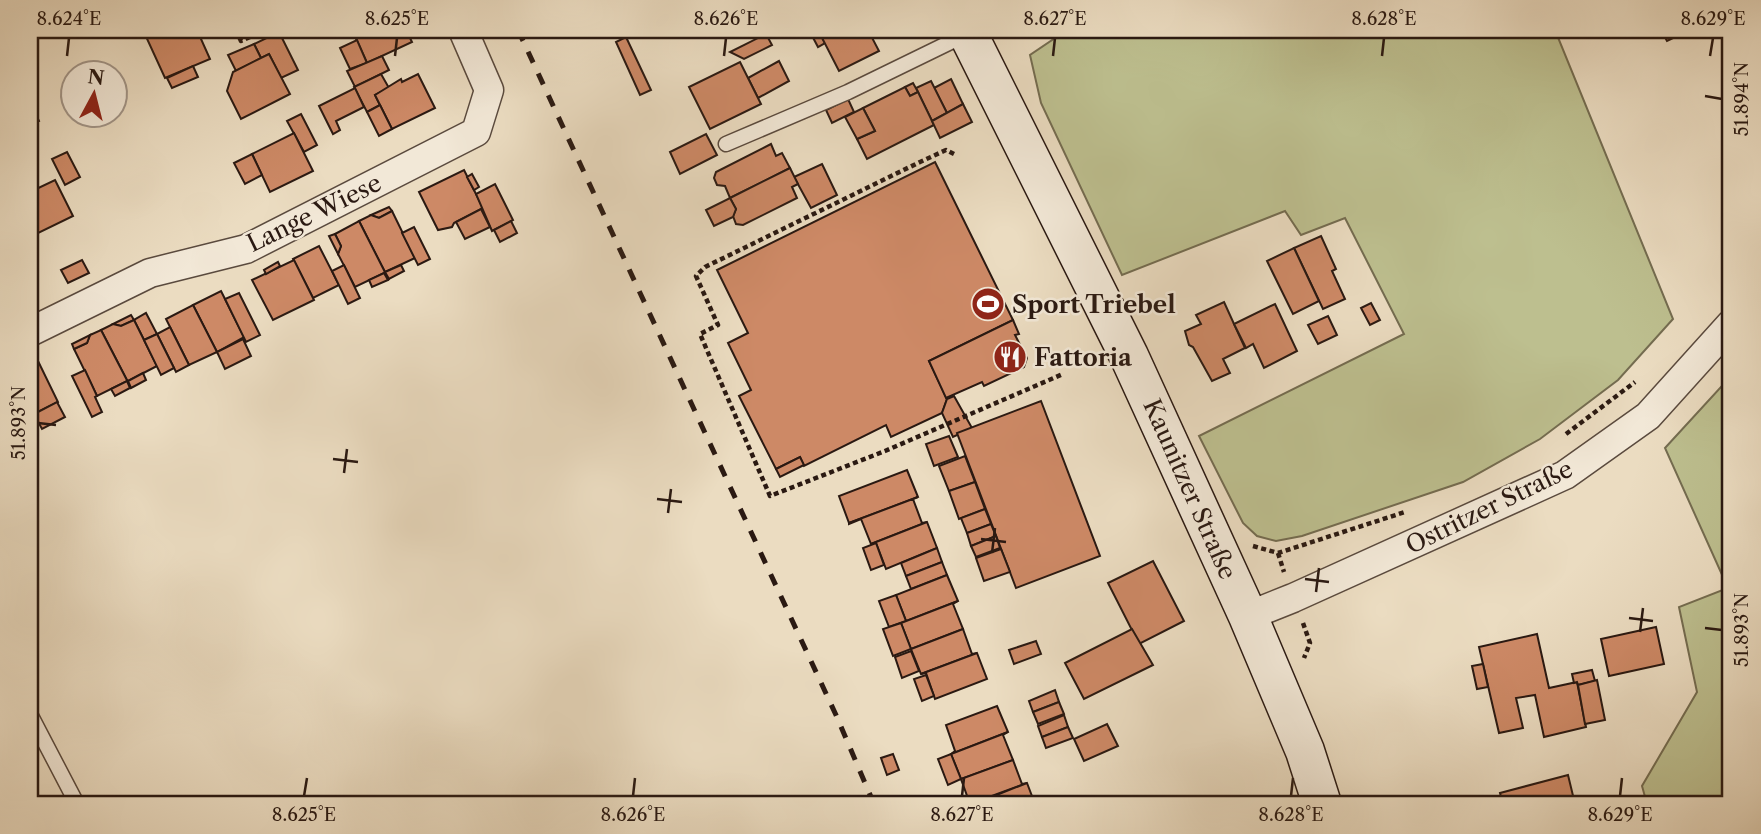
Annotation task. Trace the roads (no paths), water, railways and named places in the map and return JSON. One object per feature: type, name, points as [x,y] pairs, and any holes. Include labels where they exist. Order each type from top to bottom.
[{"type":"street","name":"Lange Wiese","points":[[30,332],[150,273],[246,249],[476,132],[489,90],[463,30]]},
{"type":"street","name":"Kaunitzer Straße","points":[[967,32],[1129,356],[1248,616],[1305,751],[1322,804]]},
{"type":"street","name":"Ostritzer Straße","points":[[1248,616],[1565,475],[1648,416],[1731,324]]},
{"type":"lane","points":[[726,144],[848,92],[967,32]]},
{"type":"lane","points":[[30,714],[77,804]]},
{"type":"railway","points":[[518,30],[836,715],[874,804]]},
{"type":"place","name":"Sport Triebel","points":[[988,304]]},
{"type":"place","name":"Fattoria","points":[[1010,357]]}]
